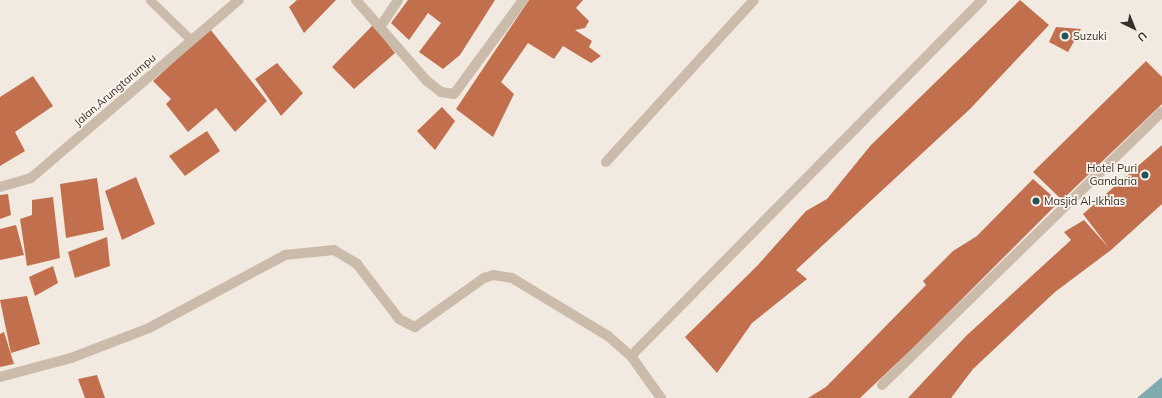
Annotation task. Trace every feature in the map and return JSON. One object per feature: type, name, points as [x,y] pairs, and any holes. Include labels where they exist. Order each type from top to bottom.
[{"type":"street","name":"Jalan.Arungtarumpu","points":[[0,187],[31,178],[190,40],[239,0]]},
{"type":"street","points":[[356,0],[427,81],[441,92],[454,94],[523,0]]},
{"type":"street","points":[[380,27],[398,0]]},
{"type":"street","points":[[606,162],[754,0]]},
{"type":"street","points":[[632,356],[982,0]]},
{"type":"street","points":[[882,384],[1162,112]]},
{"type":"street","points":[[0,377],[72,358],[149,328],[285,255],[320,250],[334,250],[357,264],[399,319],[409,326],[424,324],[484,278],[501,275],[608,336],[632,356],[661,398]]},
{"type":"lane","points":[[150,0],[190,40]]},
{"type":"water","points":[[1162,377],[1162,398],[1137,398]]},
{"type":"building","points":[[297,0],[336,0],[304,33],[289,7]]},
{"type":"building","points":[[408,0],[495,0],[460,55],[443,69],[419,52],[441,23],[428,13],[409,40],[391,23]]},
{"type":"building","points":[[529,0],[583,0],[576,8],[589,21],[585,28],[575,30],[592,41],[589,47],[601,56],[591,63],[563,46],[554,59],[528,43],[501,82],[514,94],[493,137],[456,109]]},
{"type":"building","points":[[1020,0],[1049,25],[970,109],[796,270],[807,279],[752,323],[717,373],[685,337],[757,266],[806,211],[827,199],[871,145]]},
{"type":"building","points":[[373,25],[395,53],[354,89],[332,67]]},
{"type":"building","name":"Suzuki","points":[[1056,27],[1081,29],[1068,52],[1049,42]]},
{"type":"building","points":[[210,29],[267,101],[235,132],[216,108],[188,132],[166,104],[171,99],[153,81]]},
{"type":"building","points":[[1146,61],[1162,77],[1162,104],[1062,200],[1033,172]]},
{"type":"building","points":[[277,63],[303,93],[281,116],[255,79]]},
{"type":"building","points":[[33,76],[53,106],[15,132],[25,151],[0,166],[0,97]]},
{"type":"building","points":[[442,107],[455,121],[435,150],[417,131]]},
{"type":"building","points":[[207,131],[220,151],[185,176],[169,156]]},
{"type":"building","points":[[1162,145],[1162,204],[1111,250],[1055,292],[973,369],[951,398],[908,398],[966,336],[1071,240],[1064,232],[1084,220],[1109,248],[1083,214]]},
{"type":"building","points":[[136,177],[155,224],[122,240],[105,191]]},
{"type":"building","points":[[97,178],[104,230],[66,238],[60,184]]},
{"type":"building","points":[[1033,179],[1059,202],[915,346],[860,398],[808,398],[826,387],[926,285],[923,281],[953,251],[977,236]]},
{"type":"building","points":[[8,194],[11,215],[0,219],[0,195]]},
{"type":"building","points":[[53,197],[60,258],[27,266],[20,219],[32,215],[32,200]]},
{"type":"building","points":[[16,225],[24,255],[0,260],[0,229]]},
{"type":"building","points":[[107,237],[110,266],[75,278],[68,252]]},
{"type":"building","points":[[53,266],[58,283],[35,296],[29,277]]},
{"type":"building","points":[[27,296],[40,344],[11,353],[0,300]]},
{"type":"building","points":[[4,332],[14,364],[0,367],[0,334]]},
{"type":"building","points":[[97,375],[105,398],[85,398],[78,379]]},
{"type":"place","name":"Suzuki","points":[[1065,36]]},
{"type":"place","name":"Hotel Puri Gandaria","points":[[1145,175]]},
{"type":"place","name":"Masjid Al-Ikhlas","points":[[1036,201]]}]
